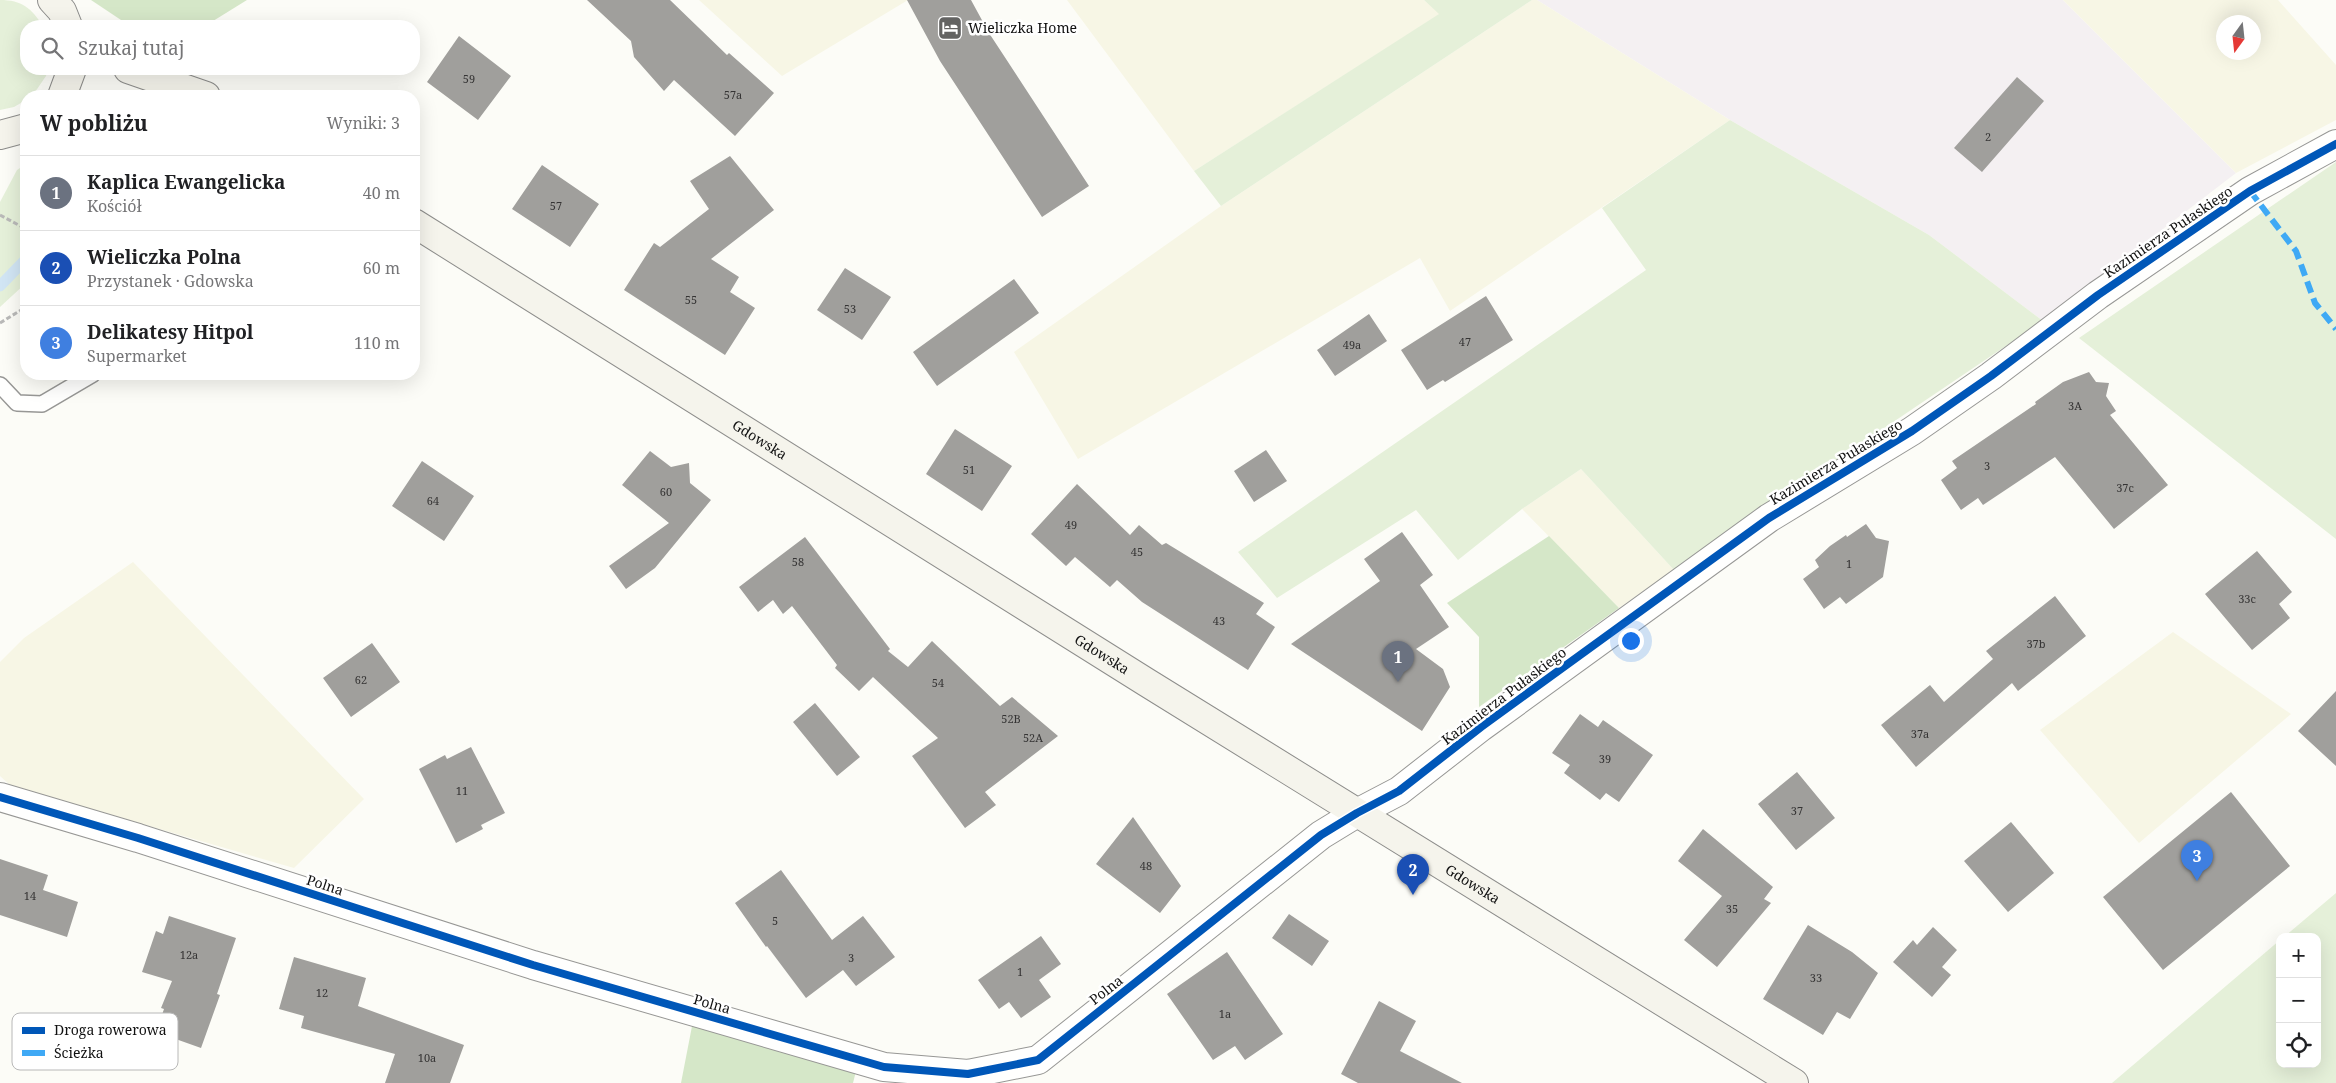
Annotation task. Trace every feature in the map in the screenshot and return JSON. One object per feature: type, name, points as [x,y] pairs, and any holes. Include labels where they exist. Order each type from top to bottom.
[{"type":"main road","points":[[52,0],[62,12],[65,20]]},
{"type":"main road","points":[[64,90],[70,75]]},
{"type":"main road","points":[[145,75],[189,90]]},
{"type":"main road","name":"Gdowska","points":[[420,227],[1357,813],[1794,1083]]},
{"type":"street","name":"Kazimierza Pułaskiego","points":[[1357,813],[1399,791],[1481,727],[1769,518],[1912,431],[1991,376],[2098,295],[2250,191],[2336,144]]},
{"type":"street","name":"Polna","points":[[0,797],[138,838],[533,965],[884,1067],[968,1074],[1038,1060],[1321,835],[1357,813]]},
{"type":"lane","points":[[0,386],[17,403],[42,404],[83,380]]},
{"type":"path","points":[[0,215],[20,226]]},
{"type":"path","points":[[0,323],[20,311]]},
{"type":"shaded area","points":[[1537,0],[2063,0],[2236,173],[2043,321],[1929,235],[1730,120]]},
{"type":"green space","points":[[0,0],[8,0],[25,6],[38,20],[20,20],[20,75],[46,75],[36,90],[20,90],[20,104],[0,110]]},
{"type":"green space","points":[[91,0],[247,0],[215,20],[121,20]]},
{"type":"green space","points":[[699,0],[908,0],[782,76]]},
{"type":"green space","points":[[1067,0],[1424,0],[1440,14],[1194,171]]},
{"type":"green space","points":[[1424,0],[1532,0],[1221,206],[1194,171],[1439,14]]},
{"type":"green space","points":[[1532,0],[1537,0],[1730,120],[1450,311],[1420,258],[1078,459],[1014,352],[1221,206]]},
{"type":"green space","points":[[2063,0],[2278,0],[2336,65],[2336,120],[2236,173]]},
{"type":"green space","points":[[1730,120],[1929,235],[2043,321],[1674,570],[1581,469],[1522,509],[1458,560],[1416,510],[1277,598],[1238,552],[1646,270],[1602,208]]},
{"type":"green space","points":[[2336,162],[2336,539],[2079,338]]},
{"type":"green space","points":[[20,168],[20,289],[0,307],[0,202],[17,170]]},
{"type":"green space","points":[[1581,469],[1674,570],[1619,608],[1522,509]]},
{"type":"green space","points":[[1549,536],[1619,608],[1479,707],[1479,637],[1447,603]]},
{"type":"green space","points":[[133,562],[364,799],[294,868],[11,786],[0,776],[0,662],[24,638]]},
{"type":"green space","points":[[2173,632],[2291,714],[2139,843],[2040,730]]},
{"type":"green space","points":[[2336,893],[2336,1083],[2112,1083],[2276,943],[2276,1068],[2321,1068],[2321,933],[2289,933]]},
{"type":"green space","points":[[693,1021],[856,1071],[853,1083],[681,1083]]},
{"type":"building","points":[[587,0],[670,0],[727,55],[729,53],[774,93],[735,136],[674,80],[664,91],[634,57],[631,41]]},
{"type":"building","points":[[907,0],[971,0],[989,33],[1089,186],[1042,217],[940,61]]},
{"type":"building","points":[[459,36],[511,76],[478,120],[427,82]]},
{"type":"building","points":[[2017,77],[2044,101],[1982,172],[1954,148]]},
{"type":"building","points":[[730,156],[774,210],[711,259],[739,277],[730,292],[755,308],[725,355],[624,290],[654,243],[660,247],[709,209],[690,181]]},
{"type":"building","points":[[542,165],[599,204],[570,247],[512,209]]},
{"type":"building","points":[[845,268],[891,297],[862,340],[817,310]]},
{"type":"building","points":[[1014,279],[1039,313],[937,386],[913,352]]},
{"type":"building","points":[[1486,296],[1513,340],[1445,382],[1443,380],[1427,390],[1401,350]]},
{"type":"building","points":[[1369,314],[1387,341],[1335,376],[1317,350]]},
{"type":"building","points":[[2089,372],[2096,382],[2109,383],[2106,396],[2116,411],[2110,415],[2168,485],[2114,529],[2055,457],[1983,505],[1978,498],[1961,510],[1941,480],[1957,468],[1952,461],[2036,404],[2035,402],[2063,382]]},
{"type":"building","points":[[955,429],[1012,466],[982,511],[926,474]]},
{"type":"building","points":[[1266,450],[1287,481],[1254,502],[1234,471]]},
{"type":"building","points":[[650,451],[671,467],[689,463],[690,483],[711,500],[655,568],[626,589],[609,566],[669,523],[622,485]]},
{"type":"building","points":[[422,461],[474,496],[444,541],[392,506]]},
{"type":"building","points":[[1077,484],[1130,535],[1139,525],[1162,545],[1166,543],[1264,603],[1256,614],[1275,627],[1248,670],[1142,602],[1117,580],[1110,587],[1075,557],[1066,566],[1031,534]]},
{"type":"building","points":[[1866,524],[1876,538],[1889,541],[1883,577],[1846,604],[1840,597],[1824,609],[1803,579],[1819,567],[1815,560],[1830,546]]},
{"type":"building","points":[[1402,532],[1433,575],[1420,585],[1449,627],[1416,649],[1443,669],[1450,687],[1422,731],[1291,644],[1380,581],[1364,559]]},
{"type":"building","points":[[805,537],[890,649],[888,651],[908,667],[932,641],[1000,706],[1012,697],[1058,736],[985,792],[996,805],[965,828],[912,756],[938,738],[873,677],[859,691],[835,668],[837,665],[792,606],[783,614],[773,600],[758,612],[739,587]]},
{"type":"building","points":[[2257,551],[2292,592],[2279,604],[2290,618],[2252,650],[2205,594]]},
{"type":"building","points":[[2055,596],[2086,636],[2018,691],[2012,683],[1916,767],[1881,725],[1930,685],[1944,702],[1993,659],[1986,651]]},
{"type":"building","points":[[372,643],[400,682],[351,717],[323,678]]},
{"type":"building","points":[[2336,691],[2336,766],[2298,731]]},
{"type":"building","points":[[815,703],[860,757],[837,776],[793,722]]},
{"type":"building","points":[[1580,714],[1598,727],[1603,720],[1653,755],[1619,802],[1606,793],[1600,800],[1564,773],[1570,765],[1552,753]]},
{"type":"building","points":[[471,747],[505,813],[481,825],[483,829],[456,843],[419,769],[445,755],[447,759]]},
{"type":"building","points":[[1797,772],[1835,818],[1796,850],[1758,804]]},
{"type":"building","points":[[2231,792],[2290,866],[2163,970],[2103,897]]},
{"type":"building","points":[[1133,817],[1181,886],[1160,913],[1096,864]]},
{"type":"building","points":[[2011,822],[2054,873],[2008,912],[1964,861]]},
{"type":"building","points":[[1703,829],[1773,887],[1764,899],[1771,903],[1717,967],[1684,940],[1722,896],[1678,861]]},
{"type":"building","points":[[0,859],[48,875],[43,890],[78,902],[67,937],[0,915]]},
{"type":"building","points":[[781,870],[832,940],[863,916],[895,957],[856,986],[843,970],[806,998],[766,947],[735,903]]},
{"type":"building","points":[[1289,914],[1329,941],[1312,966],[1272,938]]},
{"type":"building","points":[[169,916],[236,938],[217,994],[220,995],[201,1048],[178,1040],[178,1013],[163,1013],[164,1009],[161,1008],[172,981],[142,972],[156,931],[163,934]]},
{"type":"building","points":[[1808,925],[1852,952],[1878,973],[1850,1019],[1837,1012],[1823,1035],[1763,999]]},
{"type":"building","points":[[1933,927],[1957,950],[1942,967],[1951,975],[1932,997],[1893,962],[1913,940],[1917,945]]},
{"type":"building","points":[[1041,936],[1061,964],[1039,980],[1051,997],[1021,1018],[1009,1002],[999,1009],[978,980]]},
{"type":"building","points":[[1227,952],[1283,1034],[1245,1060],[1235,1046],[1213,1060],[1167,994]]},
{"type":"building","points":[[294,957],[366,978],[358,1006],[464,1045],[450,1083],[385,1083],[395,1054],[301,1028],[304,1016],[279,1009]]},
{"type":"building","points":[[1379,1001],[1416,1021],[1400,1051],[1462,1083],[1358,1083],[1341,1074]]},
{"type":"waterway","points":[[0,286],[20,265]]},
{"type":"marked path","points":[[2250,191],[2296,251],[2315,303],[2336,329]]},
{"type":"cycle path","points":[[0,797],[138,838],[533,965],[884,1067],[968,1074],[1038,1060],[1321,835],[1399,791],[1481,727],[1769,518],[1912,431],[1991,376],[2098,295],[2250,191],[2336,144]]},
{"type":"place","name":"Wieliczka Home","points":[[950,28]]},
{"type":"place","name":"Kaplica Ewangelicka","points":[[1398,682]]},
{"type":"place","name":"Delikatesy Hitpol","points":[[2197,881]]},
{"type":"place","name":"Wieliczka Polna","points":[[1413,895]]}]
